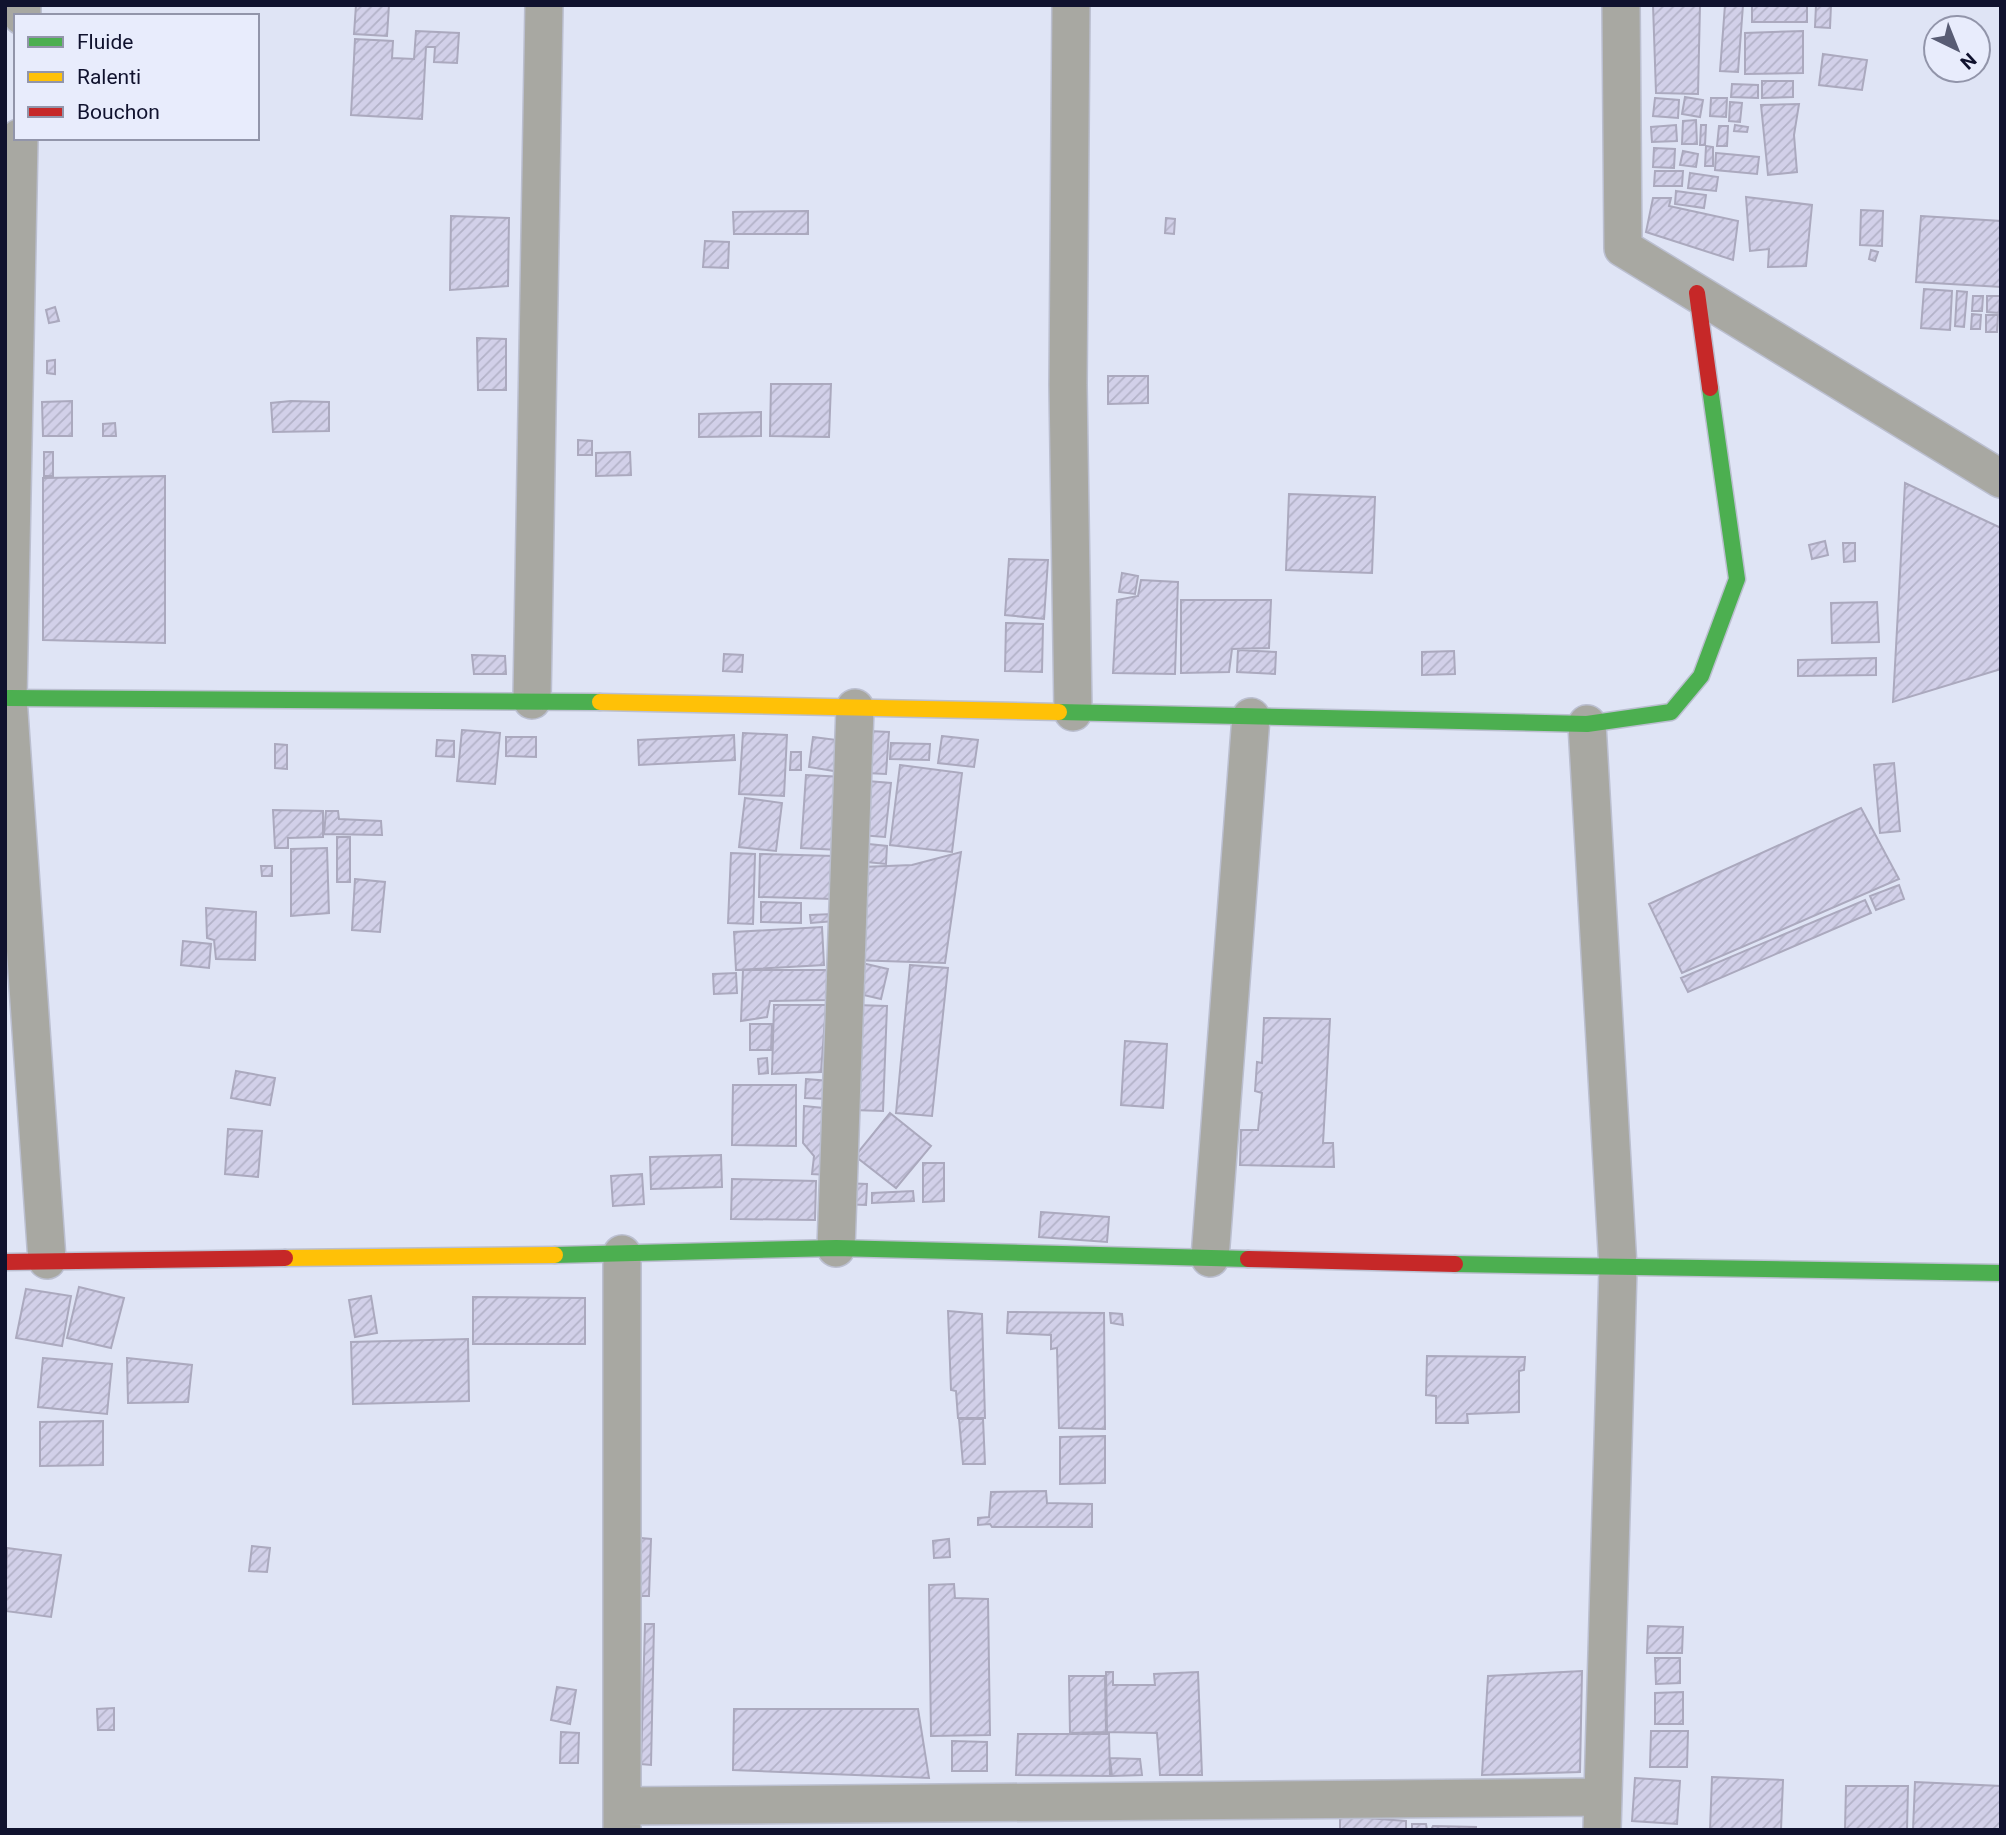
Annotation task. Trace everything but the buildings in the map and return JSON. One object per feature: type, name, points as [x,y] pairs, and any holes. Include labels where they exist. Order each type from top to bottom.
[{"type":"street","points":[[532,700],[544,5]]},
{"type":"street","points":[[1071,5],[1068,385],[1073,712]]},
{"type":"street","points":[[1621,5],[1623,248],[2001,479]]},
{"type":"street","points":[[19,140],[9,441],[8,698],[47,1260]]},
{"type":"street","points":[[8,698],[532,700],[1587,724],[1671,712],[1701,676],[1737,579],[1697,293]]},
{"type":"street","points":[[836,1248],[855,708]]},
{"type":"street","points":[[1210,1258],[1251,717]]},
{"type":"street","points":[[622,1254],[622,1818],[1602,1814],[1618,1268],[1587,724]]},
{"type":"street","points":[[5,1262],[622,1254],[836,1248],[1618,1268],[2001,1273]]},
{"type":"traffic: fast","points":[[1059,712],[1587,724],[1671,712],[1701,676],[1737,579],[1710,388]]},
{"type":"traffic: fast","points":[[8,698],[600,702]]},
{"type":"traffic: fast","points":[[555,1255],[836,1248],[1248,1259]]},
{"type":"traffic: fast","points":[[1455,1264],[2001,1273]]},
{"type":"traffic: slow","points":[[600,702],[1059,712]]},
{"type":"traffic: slow","points":[[285,1258],[555,1255]]},
{"type":"traffic: jam","points":[[1697,293],[1710,388]]},
{"type":"traffic: jam","points":[[5,1262],[285,1258]]},
{"type":"traffic: jam","points":[[1248,1259],[1455,1264]]}]
